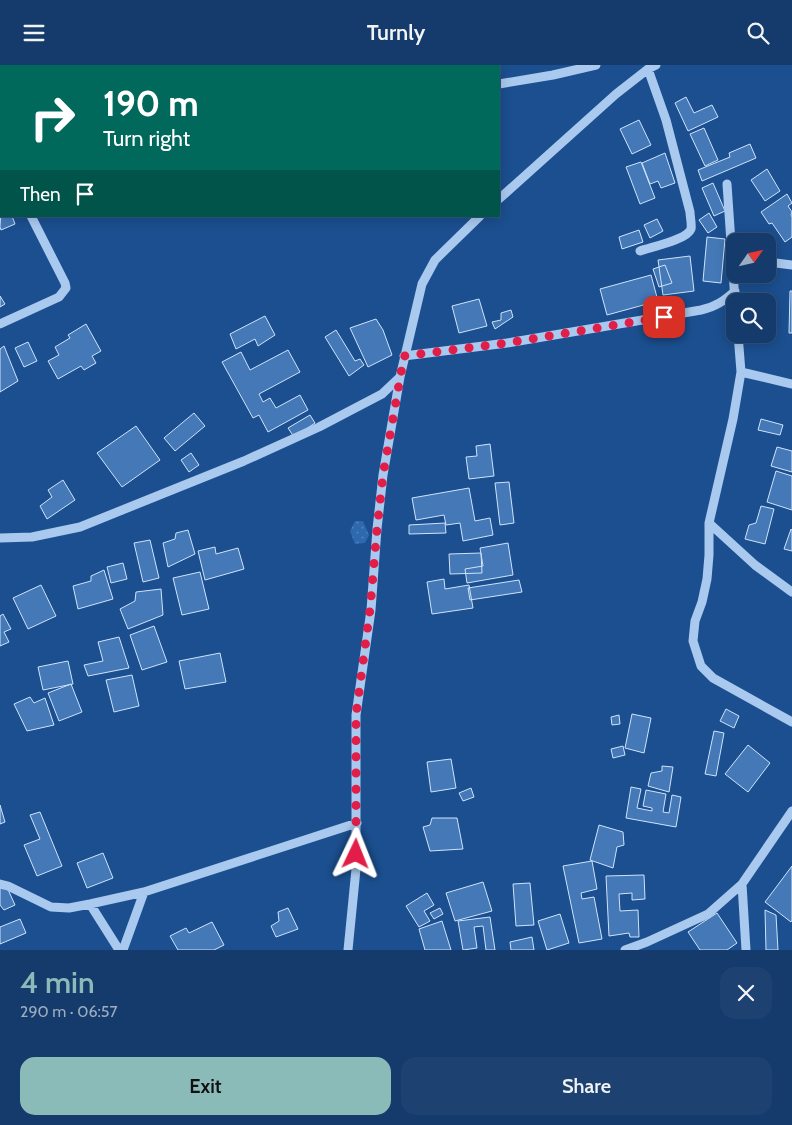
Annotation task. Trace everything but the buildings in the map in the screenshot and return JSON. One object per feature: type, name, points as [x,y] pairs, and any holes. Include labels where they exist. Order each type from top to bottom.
[{"type":"street","points":[[500,84],[553,75],[596,65]]},
{"type":"street","points":[[500,198],[616,94],[652,67],[690,213],[691,229],[684,237],[640,251]]},
{"type":"street","points":[[727,184],[732,233]]},
{"type":"street","points":[[0,324],[59,297],[66,288],[32,217]]},
{"type":"street","points":[[348,950],[356,869],[356,715],[370,609],[383,475],[400,377],[422,283],[435,260],[479,217]]},
{"type":"street","points":[[776,263],[792,265]]},
{"type":"street","points":[[404,356],[507,343],[701,310],[714,307],[725,300],[735,291],[735,283]]},
{"type":"street","points":[[739,343],[741,372],[733,419],[709,523],[707,579],[702,602],[695,621],[693,641],[701,666],[713,678],[792,722]]},
{"type":"street","points":[[741,372],[792,384]]},
{"type":"street","points":[[0,538],[32,537],[80,527],[180,488],[252,457],[369,402],[382,394],[400,377]]},
{"type":"street","points":[[709,523],[755,565],[792,592]]},
{"type":"street","points":[[625,950],[647,942],[708,913],[742,885],[792,811]]},
{"type":"street","points":[[0,884],[51,907],[69,908],[90,905],[144,892],[357,823]]},
{"type":"street","points":[[742,885],[746,950]]},
{"type":"street","points":[[124,950],[144,892]]},
{"type":"street","points":[[90,905],[118,950]]},
{"type":"shaded area","points":[[355,521],[363,521],[369,535],[365,543],[355,544],[350,531]]},
{"type":"route","points":[[356,854],[356,715],[370,609],[383,475],[404,356],[507,343],[664,317]]}]
